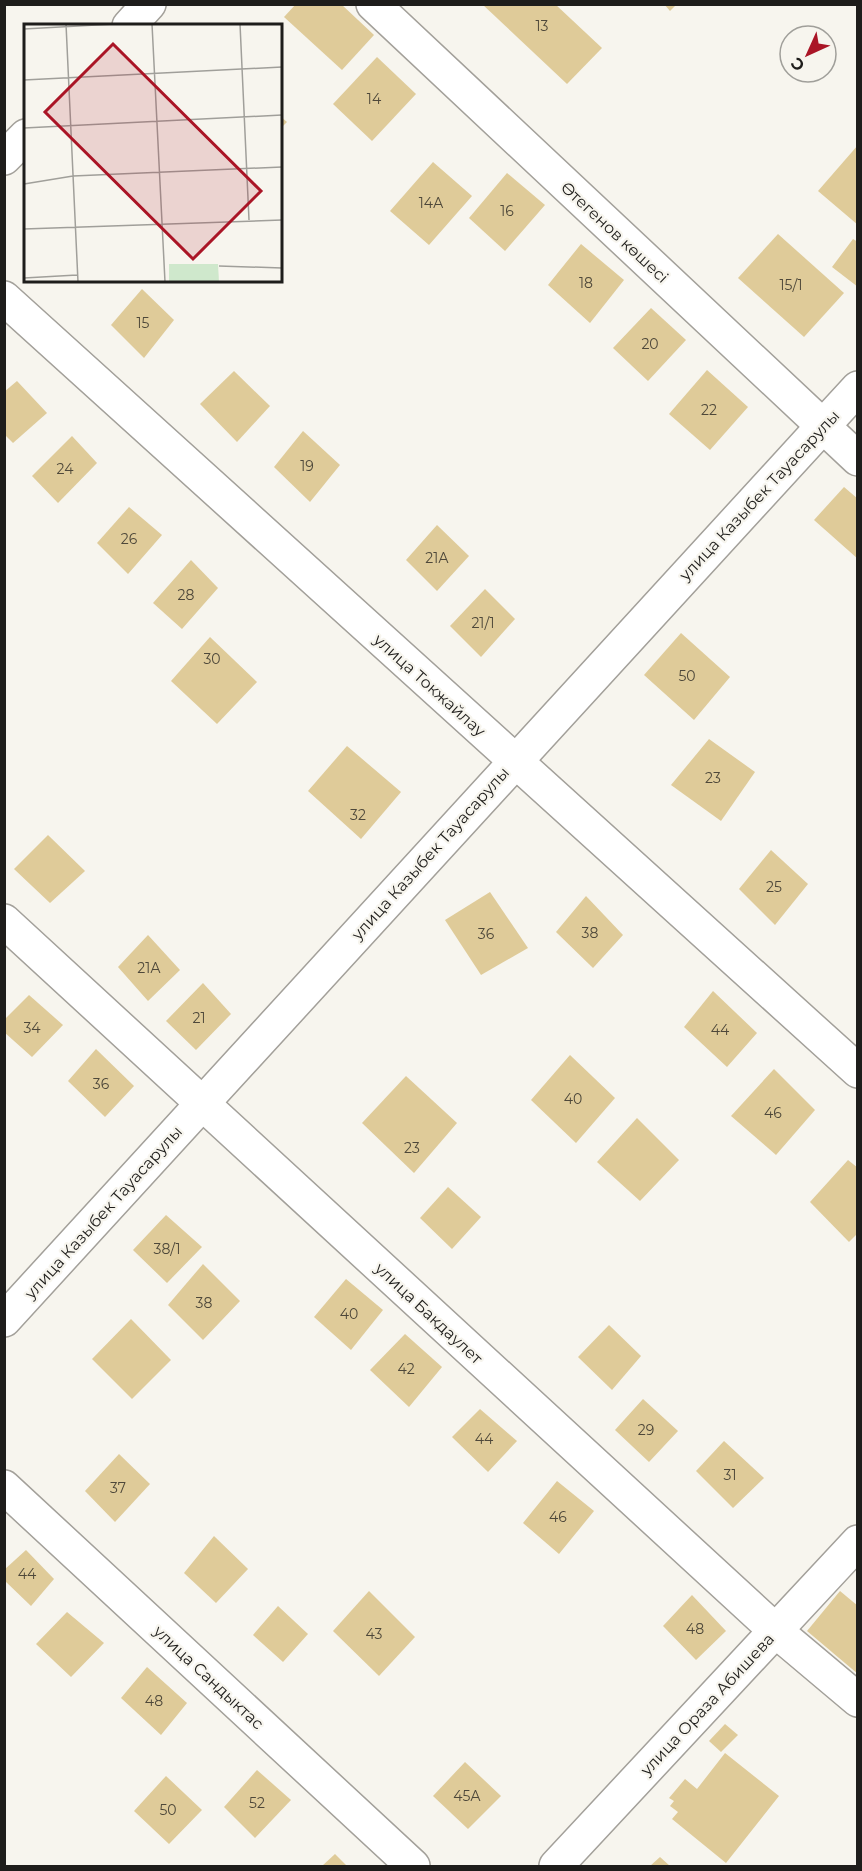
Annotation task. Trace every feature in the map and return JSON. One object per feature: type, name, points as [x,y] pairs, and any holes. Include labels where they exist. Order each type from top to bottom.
[{"type":"street","points":[[131,24],[149,4]]},
{"type":"street","name":"Өтегенов көшесі","points":[[373,4],[858,459]]},
{"type":"street","points":[[4,158],[24,138]]},
{"type":"street","name":"улица Токжайлау","points":[[4,298],[858,1071]]},
{"type":"street","name":"улица Казыбек Тауасарулы","points":[[4,1320],[858,388]]},
{"type":"street","name":"улица Бакдаулет","points":[[4,921],[776,1631],[858,1700]]},
{"type":"street","name":"улица Сандыктас","points":[[4,1486],[413,1866]]},
{"type":"street","name":"улица Ораза Абишева","points":[[556,1866],[858,1542]]},
{"type":"building","points":[[296,4],[341,4],[374,35],[342,70],[284,17]]},
{"type":"building","points":[[482,4],[555,4],[602,48],[567,84]]},
{"type":"building","points":[[664,4],[677,4],[670,11]]},
{"type":"building","points":[[377,57],[416,94],[372,141],[333,104]]},
{"type":"building","points":[[282,118],[287,122],[282,127]]},
{"type":"building","points":[[858,145],[858,225],[818,191]]},
{"type":"building","points":[[433,162],[472,196],[429,245],[390,211]]},
{"type":"building","points":[[507,173],[545,205],[505,251],[469,218]]},
{"type":"building","points":[[778,234],[844,293],[804,337],[738,278]]},
{"type":"building","points":[[853,239],[858,242],[858,287],[832,267]]},
{"type":"building","points":[[581,244],[624,280],[590,323],[548,285]]},
{"type":"building","points":[[142,289],[174,320],[144,358],[111,325]]},
{"type":"building","points":[[651,308],[686,340],[648,381],[613,348]]},
{"type":"building","points":[[707,370],[748,407],[710,450],[669,414]]},
{"type":"building","points":[[234,371],[270,406],[237,442],[200,404]]},
{"type":"building","points":[[17,381],[47,413],[13,443],[4,434],[4,392]]},
{"type":"building","points":[[303,431],[340,465],[310,502],[274,467]]},
{"type":"building","points":[[72,436],[97,463],[58,503],[32,476]]},
{"type":"building","points":[[844,487],[858,499],[858,559],[814,520]]},
{"type":"building","points":[[129,507],[162,535],[128,574],[97,543]]},
{"type":"building","points":[[437,525],[469,556],[437,591],[406,560]]},
{"type":"building","points":[[191,560],[218,588],[182,629],[153,603]]},
{"type":"building","points":[[485,589],[515,619],[481,657],[450,626]]},
{"type":"building","points":[[681,633],[730,677],[694,720],[644,675]]},
{"type":"building","points":[[210,637],[257,682],[217,724],[171,681]]},
{"type":"building","points":[[709,739],[755,772],[721,821],[671,785]]},
{"type":"building","points":[[347,746],[401,792],[361,839],[308,791]]},
{"type":"building","points":[[48,835],[85,871],[50,903],[14,869]]},
{"type":"building","points":[[771,850],[808,884],[775,925],[739,889]]},
{"type":"building","points":[[490,892],[528,948],[481,975],[445,920]]},
{"type":"building","points":[[586,896],[623,935],[593,968],[556,932]]},
{"type":"building","points":[[148,935],[180,970],[148,1001],[118,967]]},
{"type":"building","points":[[203,983],[231,1014],[196,1050],[166,1021]]},
{"type":"building","points":[[713,991],[757,1033],[727,1067],[684,1027]]},
{"type":"building","points":[[29,995],[63,1025],[32,1057],[4,1032],[4,1020]]},
{"type":"building","points":[[96,1049],[134,1086],[105,1117],[68,1081]]},
{"type":"building","points":[[570,1055],[615,1098],[576,1143],[531,1100]]},
{"type":"building","points":[[774,1069],[815,1110],[776,1155],[731,1116]]},
{"type":"building","points":[[406,1076],[457,1123],[414,1173],[362,1123]]},
{"type":"building","points":[[637,1118],[679,1160],[640,1201],[597,1162]]},
{"type":"building","points":[[848,1160],[858,1168],[858,1233],[849,1242],[810,1202]]},
{"type":"building","points":[[448,1187],[481,1217],[452,1249],[420,1218]]},
{"type":"building","points":[[166,1215],[202,1247],[167,1283],[133,1250]]},
{"type":"building","points":[[203,1264],[240,1301],[203,1340],[168,1305]]},
{"type":"building","points":[[346,1279],[383,1310],[351,1350],[314,1317]]},
{"type":"building","points":[[131,1319],[171,1360],[132,1399],[92,1359]]},
{"type":"building","points":[[609,1325],[641,1356],[612,1390],[578,1357]]},
{"type":"building","points":[[405,1334],[442,1367],[409,1407],[370,1370]]},
{"type":"building","points":[[643,1399],[678,1431],[649,1462],[615,1430]]},
{"type":"building","points":[[480,1409],[517,1441],[488,1472],[452,1437]]},
{"type":"building","points":[[724,1441],[764,1478],[733,1508],[696,1471]]},
{"type":"building","points":[[119,1454],[150,1484],[115,1522],[85,1491]]},
{"type":"building","points":[[557,1481],[594,1511],[559,1554],[523,1523]]},
{"type":"building","points":[[214,1536],[248,1569],[216,1603],[184,1573]]},
{"type":"building","points":[[26,1550],[54,1579],[31,1606],[4,1580],[4,1570]]},
{"type":"building","points":[[369,1591],[415,1637],[379,1676],[333,1631]]},
{"type":"building","points":[[840,1591],[858,1606],[858,1674],[807,1631]]},
{"type":"building","points":[[692,1595],[726,1631],[696,1660],[663,1626]]},
{"type":"building","points":[[278,1606],[308,1634],[283,1662],[253,1635]]},
{"type":"building","points":[[67,1612],[104,1643],[71,1677],[36,1644]]},
{"type":"building","points":[[147,1667],[187,1703],[161,1735],[121,1698]]},
{"type":"building","points":[[725,1724],[738,1735],[721,1752],[709,1741]]},
{"type":"building","points":[[725,1753],[779,1796],[726,1863],[672,1819],[678,1812],[670,1806],[674,1801],[669,1798],[685,1779],[697,1789]]},
{"type":"building","points":[[465,1762],[501,1796],[468,1829],[433,1796]]},
{"type":"building","points":[[257,1770],[291,1800],[255,1838],[224,1807]]},
{"type":"building","points":[[166,1776],[202,1810],[169,1844],[134,1811]]},
{"type":"building","points":[[335,1854],[347,1866],[322,1866]]},
{"type":"building","points":[[660,1857],[670,1866],[650,1866]]}]
